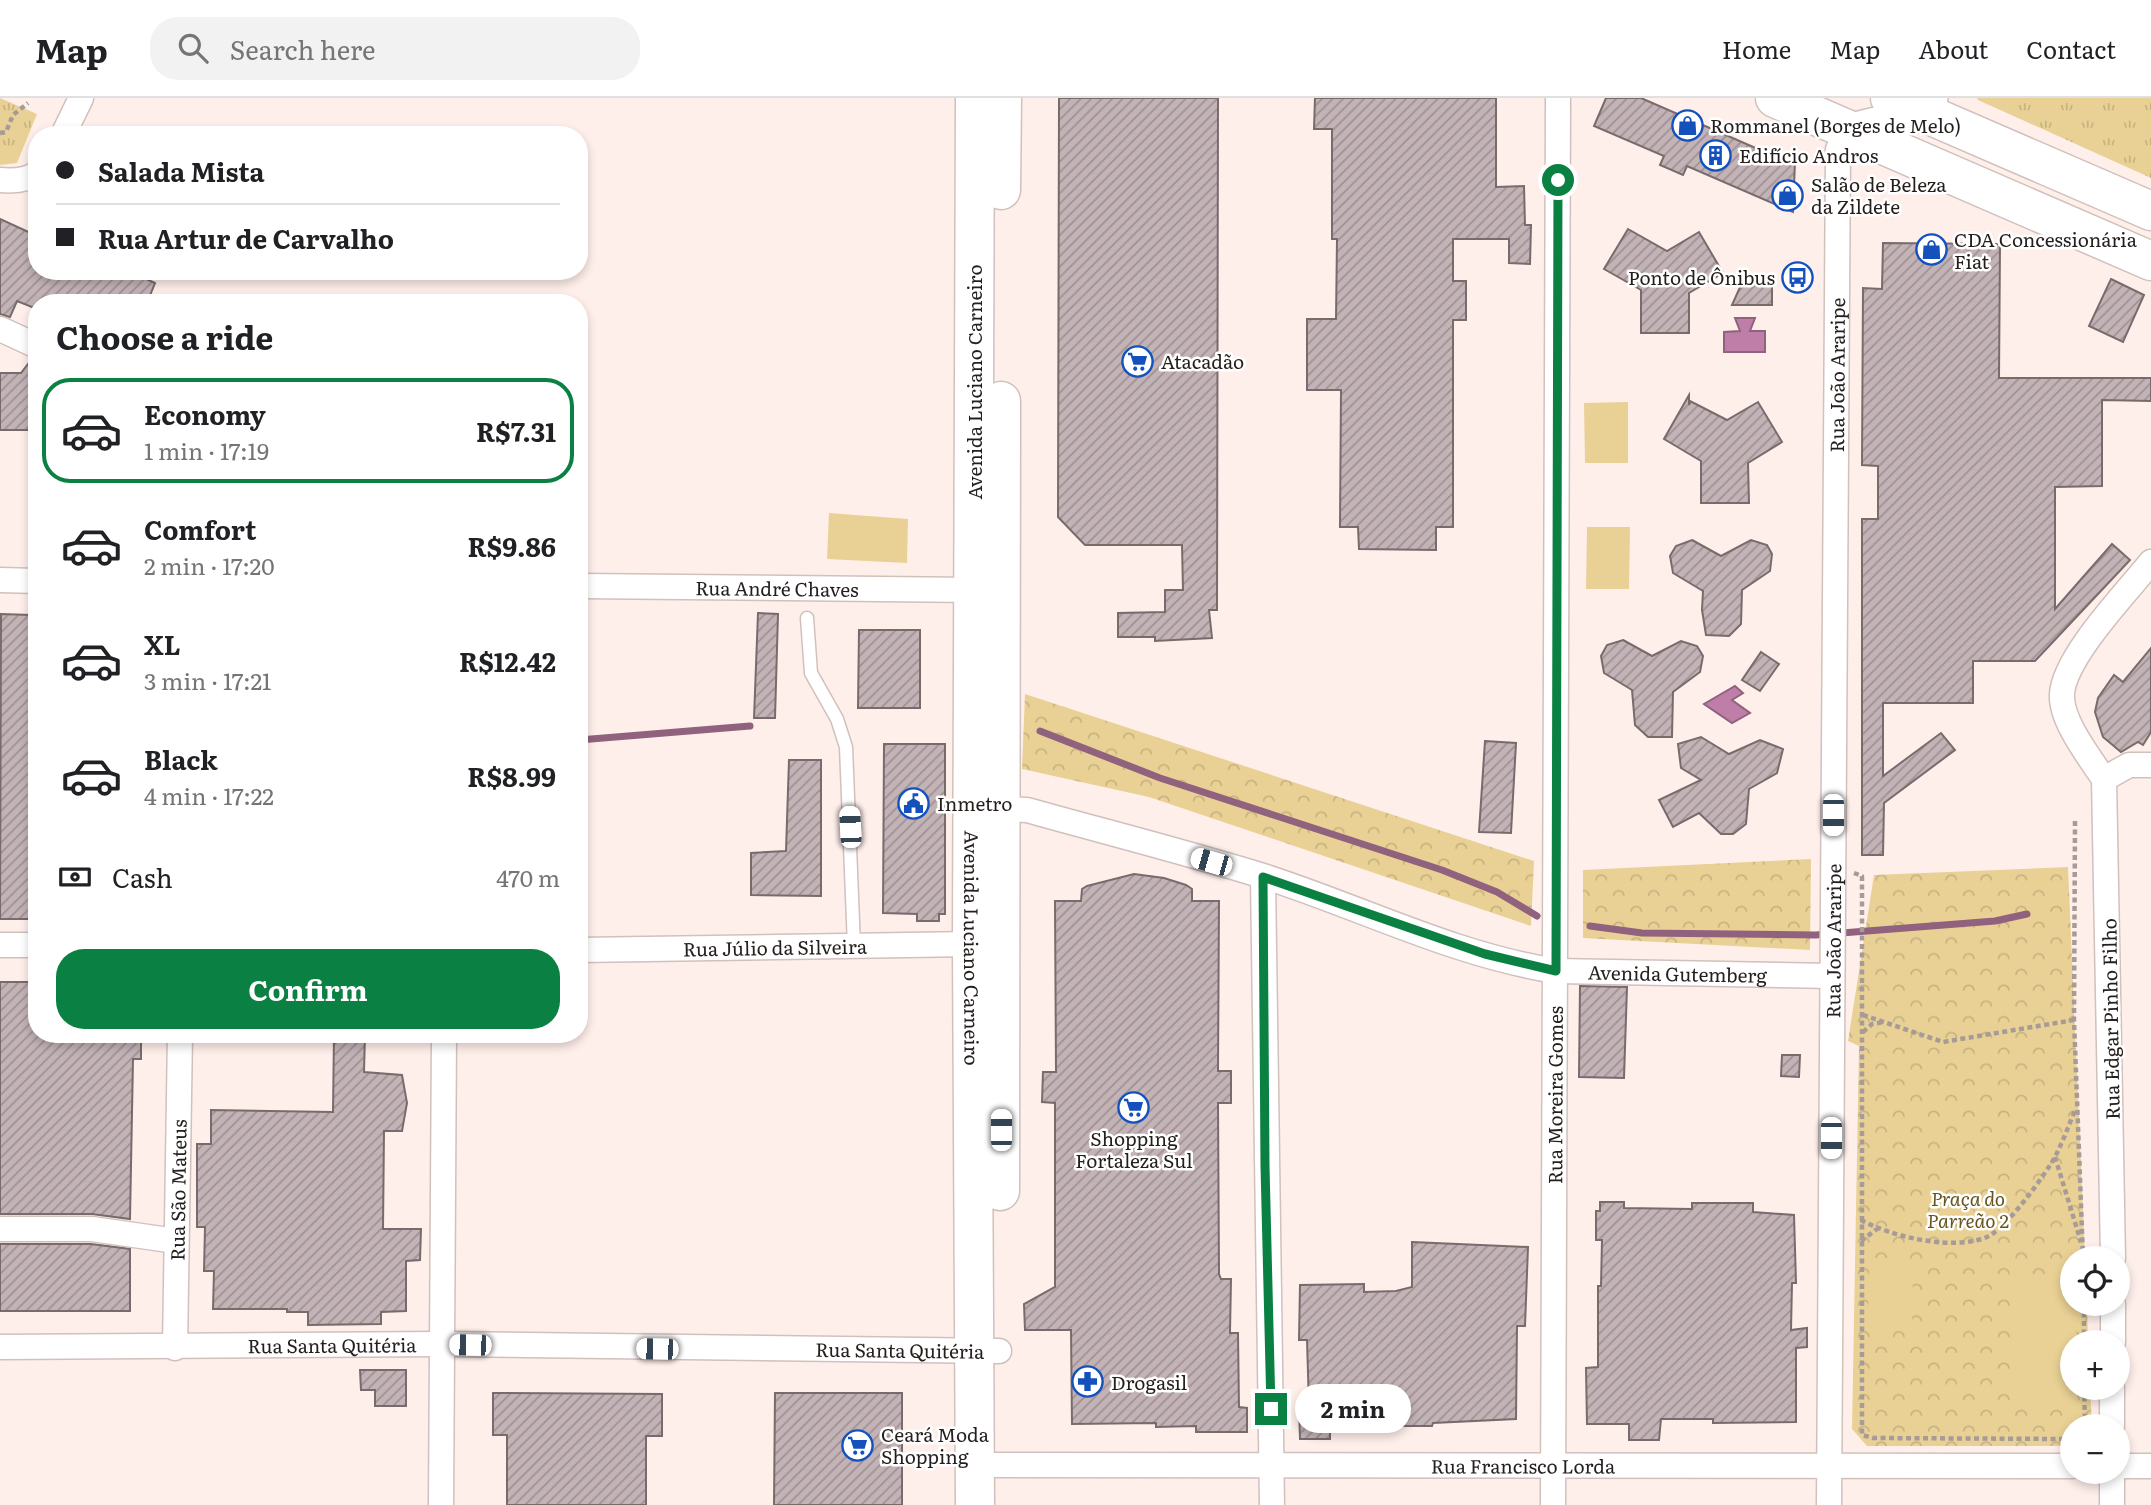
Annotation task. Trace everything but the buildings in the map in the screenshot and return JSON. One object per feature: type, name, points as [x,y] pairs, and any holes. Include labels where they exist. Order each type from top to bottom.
[{"type":"main road","name":"Avenida Luciano Carneiro","points":[[975,98],[974,590],[987,731],[1002,809],[987,1465],[975,1505]]},
{"type":"main road","name":"Avenida Luciano Carneiro","points":[[988,1351],[972,944],[987,731],[1002,98]]},
{"type":"main road","points":[[1775,98],[2151,261]]},
{"type":"main road","points":[[1915,103],[2151,211]]},
{"type":"main road","name":"Avenida Luciano Carneiro","points":[[987,1465],[999,1505]]},
{"type":"street","points":[[67,126],[81,98]]},
{"type":"street","name":"Rua Moreira Gomes","points":[[1553,1505],[1558,98]]},
{"type":"street","points":[[1852,131],[1877,98]]},
{"type":"street","points":[[1852,131],[1915,103]]},
{"type":"street","name":"Rua João Araripe","points":[[1829,1505],[1838,149],[1852,131]]},
{"type":"street","points":[[0,180],[28,178]]},
{"type":"street","points":[[0,329],[28,342]]},
{"type":"street","points":[[0,343],[28,345]]},
{"type":"street","points":[[2140,765],[2104,779],[2072,729],[2062,695],[2071,663],[2151,562]]},
{"type":"street","points":[[0,580],[28,581]]},
{"type":"street","name":"Rua André Chaves","points":[[588,586],[974,590]]},
{"type":"street","name":"Rua Edgar Pinho Filho","points":[[2104,779],[2113,1246]]},
{"type":"street","name":"Avenida Gutemberg","points":[[1002,809],[1027,810],[1263,877],[1485,954],[1556,971],[1833,965]]},
{"type":"street","points":[[1263,877],[1265,1166],[1272,1505]]},
{"type":"street","name":"Rua Júlio da Silveira","points":[[588,950],[972,944]]},
{"type":"street","points":[[0,945],[28,945]]},
{"type":"street","name":"Rua São Mateus","points":[[174,1348],[180,1043]]},
{"type":"street","points":[[440,1505],[444,1043]]},
{"type":"street","points":[[0,1229],[92,1230],[176,1241]]},
{"type":"street","name":"Rua Santa Quitéria","points":[[0,1347],[443,1345],[988,1351]]},
{"type":"street","name":"Rua Francisco Lorda","points":[[987,1465],[2060,1466]]},
{"type":"street","points":[[2130,1466],[2151,1466]]},
{"type":"street","points":[[2112,1484],[2112,1505]]},
{"type":"lane","points":[[807,618],[811,673],[837,719],[846,747],[854,946]]},
{"type":"path","points":[[0,133],[6,132],[13,115],[28,103]]},
{"type":"path","points":[[2076,821],[2074,1020],[2083,1246]]},
{"type":"path","points":[[1833,866],[1862,876],[1862,1435],[1872,1438],[2060,1437]]},
{"type":"path","points":[[1863,1015],[1920,1032],[1943,1042],[2074,1020]]},
{"type":"path","points":[[1863,1032],[1872,1024],[1885,1021]]},
{"type":"path","points":[[1861,1220],[1877,1228],[1923,1240],[1959,1241],[1987,1237],[2007,1221],[2055,1157],[2076,1108]]},
{"type":"path","points":[[2055,1157],[2082,1246]]},
{"type":"path","points":[[1861,1241],[1877,1228]]},
{"type":"green space","points":[[0,98],[37,114],[32,126],[28,126],[28,136],[17,163],[0,165]]},
{"type":"green space","points":[[1977,98],[2151,98],[2151,178],[1978,100]]},
{"type":"green space","points":[[1628,402],[1628,463],[1585,463],[1584,403]]},
{"type":"green space","points":[[829,513],[908,519],[907,563],[827,559]]},
{"type":"green space","points":[[1587,527],[1630,527],[1629,589],[1586,589]]},
{"type":"green space","points":[[1025,694],[1534,861],[1531,926],[1149,797],[1022,769]]},
{"type":"green space","points":[[1811,859],[1810,950],[1583,938],[1583,870]]},
{"type":"green space","name":"Praça do Parreão 2","points":[[2068,867],[2084,1246],[2060,1246],[2060,1316],[2087,1316],[2088,1330],[2060,1330],[2060,1400],[2091,1400],[2091,1414],[2060,1414],[2060,1446],[1867,1446],[1852,1429],[1859,1046],[1848,1041],[1874,875]]},
{"type":"green space","points":[[1869,1258],[1913,1259],[1912,1327],[1868,1326]]},
{"type":"green space","points":[[2060,1280],[2060,1316],[2075,1316],[2076,1330],[2060,1330],[2060,1400],[2078,1400],[2078,1404],[2013,1405],[2011,1281]]},
{"type":"shaded area","points":[[1735,318],[1755,318],[1750,331],[1765,331],[1765,352],[1724,352],[1724,332],[1740,331]]},
{"type":"shaded area","points":[[1735,686],[1743,693],[1732,700],[1750,713],[1732,723],[1704,704]]},
{"type":"waterway","points":[[588,739],[750,726]]},
{"type":"waterway","points":[[1040,731],[1160,778],[1442,870],[1497,892],[1537,916]]},
{"type":"waterway","points":[[1590,926],[1642,933],[1816,935],[1995,921],[2027,914]]},
{"type":"place","name":"Rommanel (Borges de Melo)","points":[[1687,125]]},
{"type":"place","name":"Edifício Andros","points":[[1716,155]]},
{"type":"place","name":"Salão de Beleza da Zildete","points":[[1788,195]]},
{"type":"place","name":"CDA Concessionária Fiat","points":[[1931,250]]},
{"type":"place","name":"Ponto de Ônibus","points":[[1798,277]]},
{"type":"place","name":"Atacadão","points":[[1138,361]]},
{"type":"place","name":"Inmetro","points":[[914,803]]},
{"type":"place","name":"Shopping Fortaleza Sul","points":[[1134,1107]]},
{"type":"place","name":"Drogasil","points":[[1088,1382]]},
{"type":"place","name":"Ceará Moda Shopping","points":[[858,1445]]},
{"type":"route","points":[[1271,1409],[1265,1166],[1263,877],[1485,954],[1556,971],[1554,902],[1559,469],[1558,180]]}]
